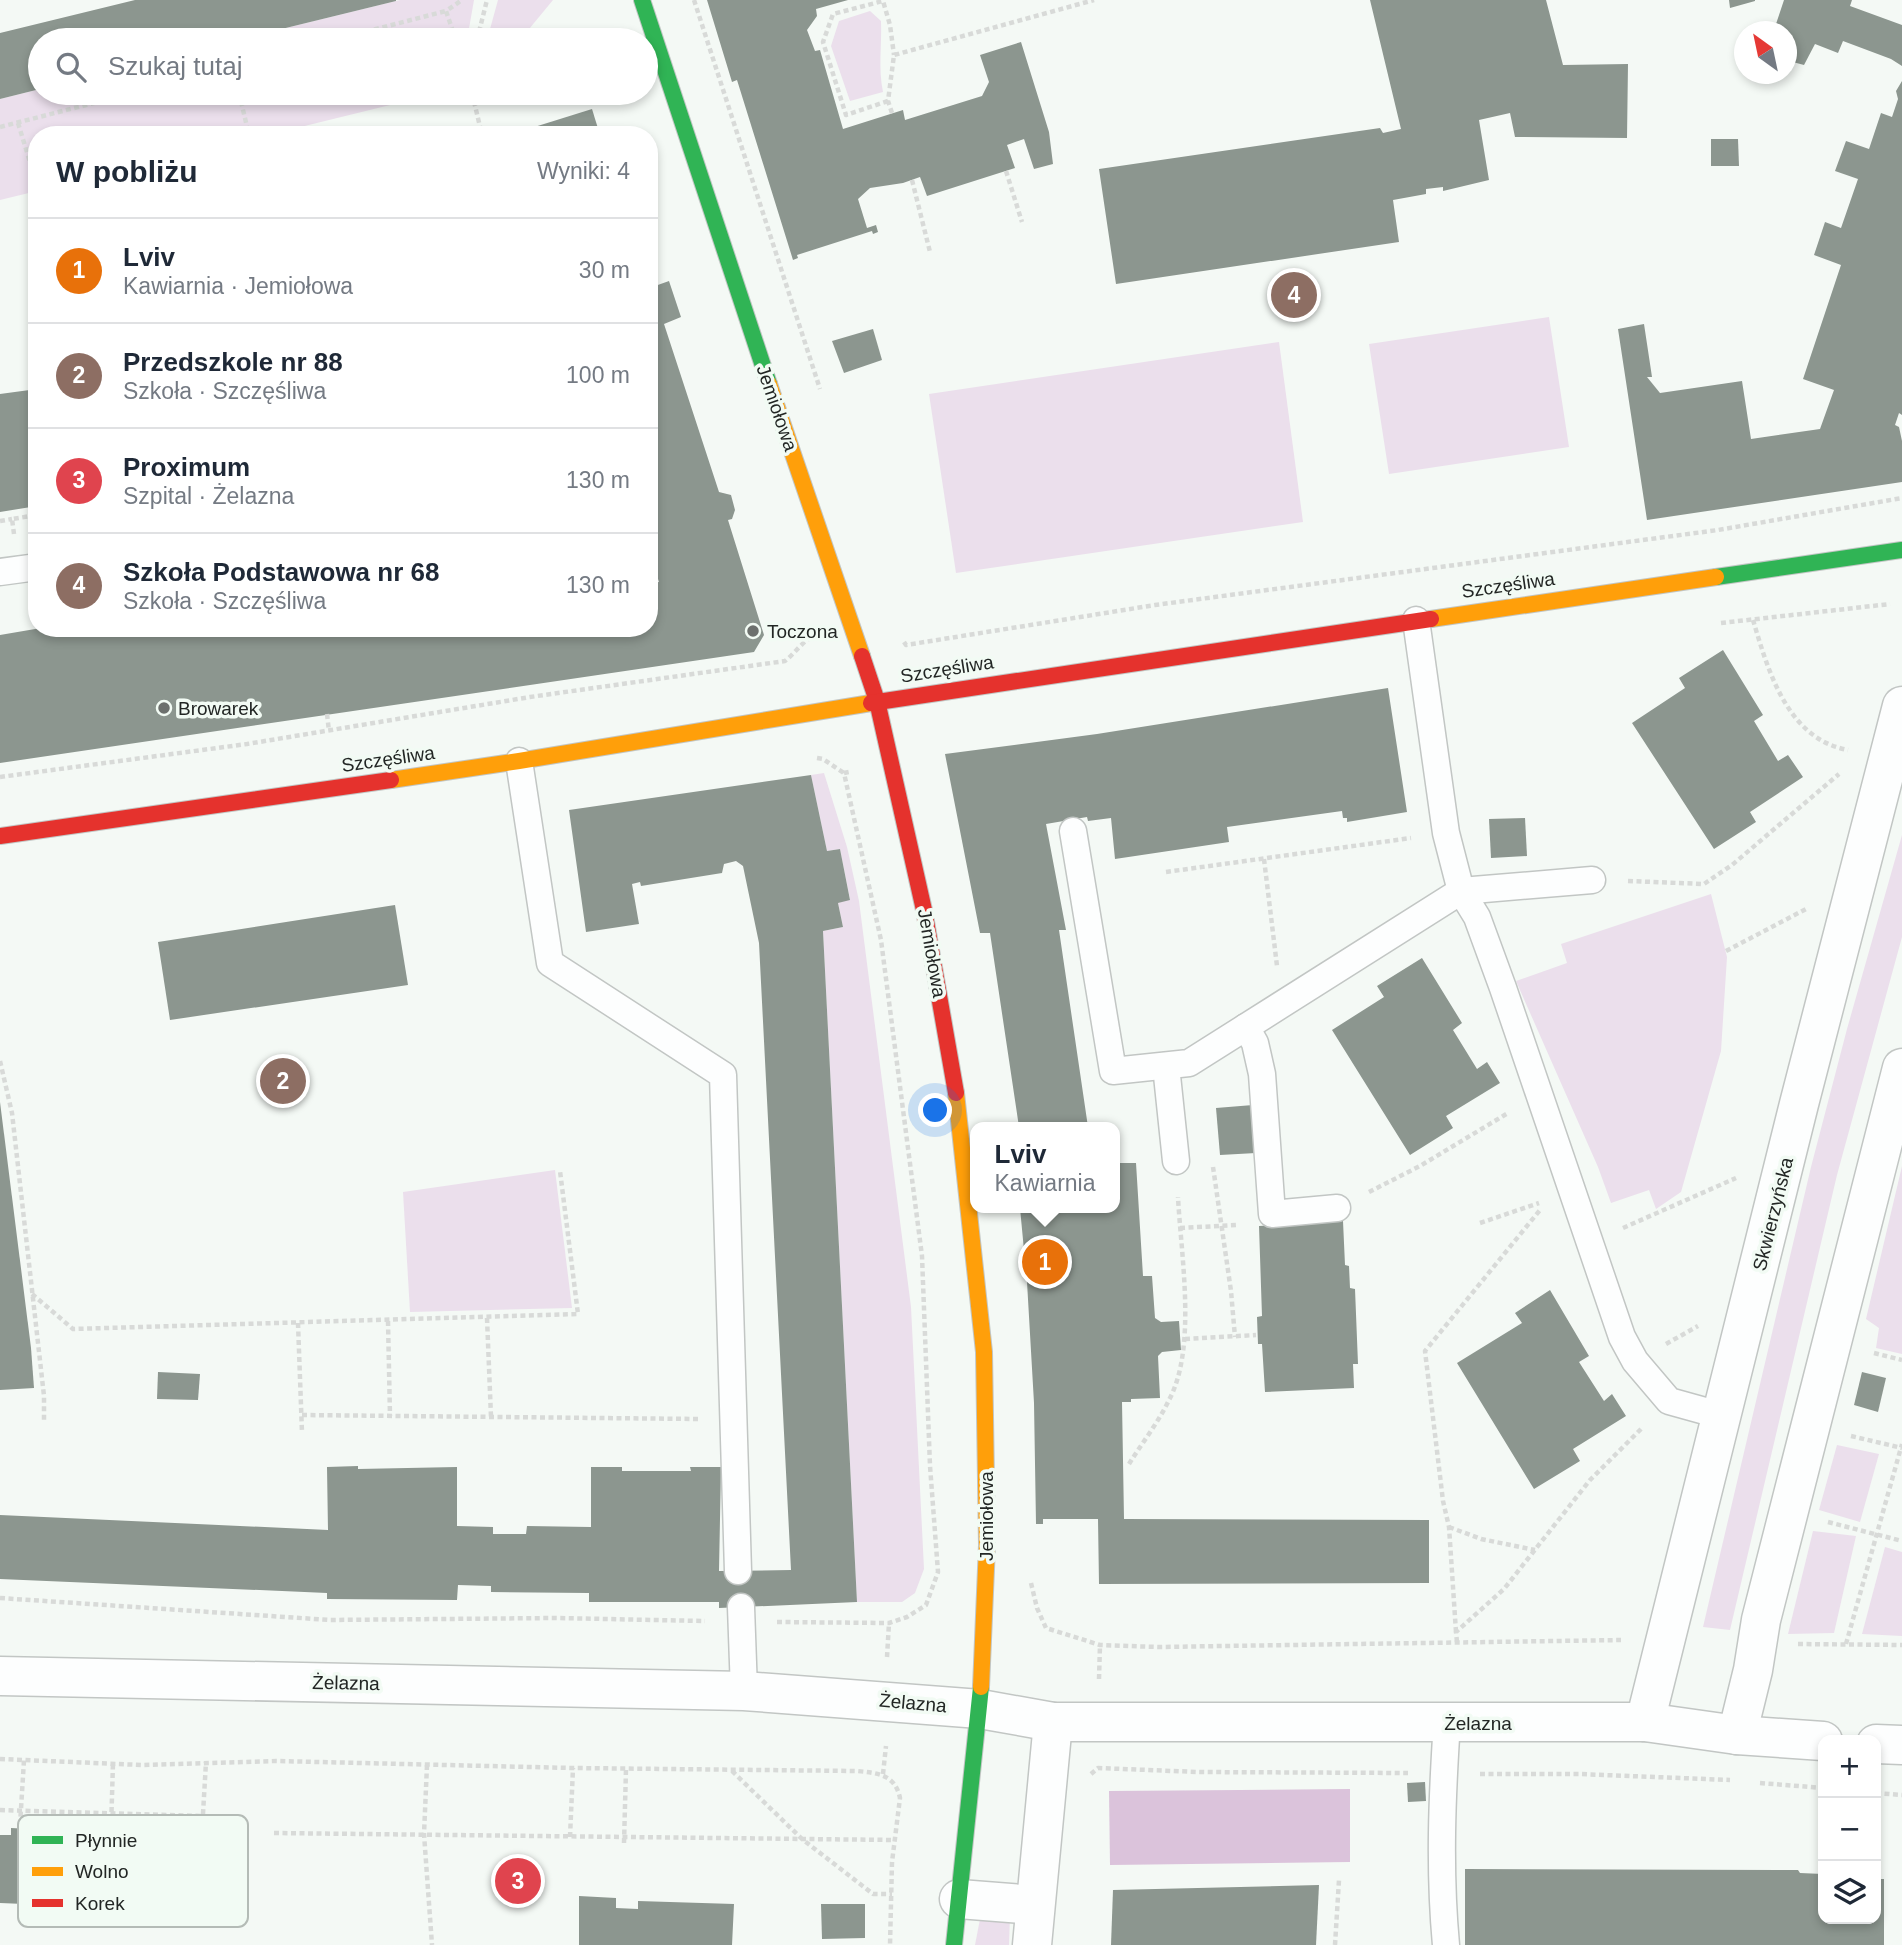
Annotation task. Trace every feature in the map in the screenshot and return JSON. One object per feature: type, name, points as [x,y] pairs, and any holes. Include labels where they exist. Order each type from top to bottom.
[{"type":"street","name":"Jemiołowa","points":[[642,0],[651,28]]},
{"type":"street","name":"Jemiołowa","points":[[658,49],[877,701],[924,910],[957,1098],[984,1352],[986,1607],[980,1709],[954,1945]]},
{"type":"street","name":"Szczęśliwa","points":[[0,836],[519,761],[877,701],[1902,550]]},
{"type":"street","name":"Skwierzyńska","points":[[1645,1722],[1902,706]]},
{"type":"street","points":[[1737,1735],[1753,1670],[1761,1620],[1902,1068]]},
{"type":"street","name":"Żelazna","points":[[0,1676],[744,1691],[980,1709],[1053,1722],[1645,1722],[1737,1735],[1818,1741]]},
{"type":"street","points":[[1032,1945],[1053,1722]]},
{"type":"street","points":[[1881,1744],[1902,1745]]},
{"type":"street","points":[[959,1899],[1035,1905]]},
{"type":"lane","points":[[0,572],[28,568]]},
{"type":"lane","points":[[1416,620],[1446,833],[1461,891],[1477,917],[1622,1337],[1634,1361],[1669,1401],[1723,1416]]},
{"type":"lane","points":[[519,761],[550,963],[723,1075],[738,1570]]},
{"type":"lane","points":[[1073,831],[1113,1071],[1189,1063],[1461,891],[1592,880]]},
{"type":"lane","points":[[1246,1027],[1255,1043],[1262,1074],[1272,1214],[1337,1208]]},
{"type":"lane","points":[[1166,1066],[1177,1161]]},
{"type":"lane","points":[[741,1615],[744,1691]]},
{"type":"lane","points":[[1446,1945],[1441,1868],[1447,1723]]},
{"type":"path","points":[[378,28],[446,10],[462,0]]},
{"type":"path","points":[[480,28],[486,0]]},
{"type":"path","points":[[694,0],[824,402]]},
{"type":"path","points":[[894,55],[1094,0]]},
{"type":"path","points":[[888,101],[846,115],[823,42],[833,14],[883,1],[894,55],[888,101],[891,113]]},
{"type":"path","points":[[446,10],[452,28]]},
{"type":"path","points":[[0,127],[86,105]]},
{"type":"path","points":[[242,105],[247,126]]},
{"type":"path","points":[[475,105],[480,126]]},
{"type":"path","points":[[18,123],[28,156]]},
{"type":"path","points":[[1006,171],[1022,222]]},
{"type":"path","points":[[912,180],[930,251]]},
{"type":"path","points":[[901,635],[906,645],[1168,604],[1718,530],[1902,498]]},
{"type":"path","points":[[0,521],[12,519]]},
{"type":"path","points":[[1754,620],[1780,697],[1813,734],[1838,748],[1859,751]]},
{"type":"path","points":[[0,777],[247,744],[530,696],[785,661],[798,651],[808,638],[820,635]]},
{"type":"path","points":[[785,661],[787,670]]},
{"type":"path","points":[[327,714],[329,731]]},
{"type":"path","points":[[0,1598],[330,1620],[741,1615],[889,1623],[907,1617],[926,1605],[938,1572],[930,1466],[922,1256],[881,940],[844,773],[823,759],[809,756]]},
{"type":"path","points":[[1592,880],[1704,884],[1732,865],[1846,768]]},
{"type":"path","points":[[844,773],[853,771]]},
{"type":"path","points":[[1166,872],[1446,833]]},
{"type":"path","points":[[1264,859],[1277,968]]},
{"type":"path","points":[[1726,951],[1813,905]]},
{"type":"path","points":[[0,1061],[12,1113],[44,1396],[44,1422]]},
{"type":"path","points":[[1337,1208],[1420,1166],[1540,1094]]},
{"type":"path","points":[[1212,1159],[1235,1337]]},
{"type":"path","points":[[1129,1464],[1171,1399],[1184,1356],[1177,1161]]},
{"type":"path","points":[[32,1294],[73,1329],[578,1314],[560,1171]]},
{"type":"path","points":[[1590,1242],[1740,1177]]},
{"type":"path","points":[[1457,1642],[1449,1527],[1443,1501],[1425,1351],[1547,1201],[1480,1223]]},
{"type":"path","points":[[1180,1228],[1258,1224],[1272,1214]]},
{"type":"path","points":[[487,1318],[491,1417]]},
{"type":"path","points":[[388,1321],[390,1416]]},
{"type":"path","points":[[298,1323],[302,1433]]},
{"type":"path","points":[[1185,1339],[1256,1335]]},
{"type":"path","points":[[1456,1632],[1504,1589],[1590,1479],[1669,1401]]},
{"type":"path","points":[[302,1415],[732,1419]]},
{"type":"path","points":[[1842,1434],[1902,1447],[1846,1644]]},
{"type":"path","points":[[1821,1520],[1902,1541]]},
{"type":"path","points":[[1449,1527],[1481,1539],[1535,1550]]},
{"type":"path","points":[[1029,1573],[1037,1608],[1046,1628],[1100,1645],[1158,1647],[1625,1640]]},
{"type":"path","points":[[887,1657],[889,1623]]},
{"type":"path","points":[[1793,1644],[1902,1645]]},
{"type":"path","points":[[1099,1684],[1100,1645]]},
{"type":"path","points":[[883,1774],[886,1746]]},
{"type":"path","points":[[0,1759],[113,1763],[276,1761],[857,1771],[883,1774],[898,1788],[900,1798],[894,1840],[890,1945]]},
{"type":"path","points":[[21,1815],[24,1760]]},
{"type":"path","points":[[203,1815],[206,1762]]},
{"type":"path","points":[[111,1813],[113,1763]]},
{"type":"path","points":[[427,1765],[424,1834],[432,1945]]},
{"type":"path","points":[[570,1837],[573,1768]]},
{"type":"path","points":[[1089,1783],[1089,1776],[1098,1768],[1198,1772],[1579,1774],[1742,1782]]},
{"type":"path","points":[[624,1843],[626,1769]]},
{"type":"path","points":[[731,1770],[802,1839],[873,1894],[892,1894]]},
{"type":"path","points":[[1755,1783],[1818,1788]]},
{"type":"path","points":[[1881,1793],[1902,1795]]},
{"type":"path","points":[[0,1810],[172,1815]]},
{"type":"path","points":[[274,1833],[894,1840]]},
{"type":"path","points":[[1335,1945],[1339,1880]]},
{"type":"shaded area","points":[[400,0],[474,0],[469,28],[286,28]]},
{"type":"shaded area","points":[[498,0],[553,0],[530,28],[490,28]]},
{"type":"shaded area","points":[[870,11],[881,21],[880,65],[883,92],[850,101],[831,46],[839,21]]},
{"type":"shaded area","points":[[28,92],[28,105],[390,105],[305,126],[28,126],[28,193],[0,200],[0,99]]},
{"type":"shaded area","points":[[1549,317],[1569,447],[1389,474],[1369,344]]},
{"type":"shaded area","points":[[1279,342],[1303,522],[956,573],[929,394]]},
{"type":"shaded area","points":[[824,773],[847,847],[859,901],[911,1307],[924,1569],[915,1593],[902,1602],[857,1602],[823,931],[843,927],[838,903],[850,899],[840,849],[827,851],[811,775]]},
{"type":"shaded area","points":[[1902,835],[1902,937],[1837,1175],[1730,1630],[1703,1627],[1811,1167]]},
{"type":"shaded area","points":[[1711,894],[1727,957],[1721,1051],[1681,1192],[1656,1209],[1649,1190],[1611,1203],[1598,1167],[1516,981],[1567,963],[1561,944]]},
{"type":"shaded area","points":[[1902,1166],[1902,1354],[1876,1348],[1879,1328],[1866,1319]]},
{"type":"shaded area","points":[[555,1170],[572,1308],[410,1312],[403,1192]]},
{"type":"shaded area","points":[[1837,1445],[1879,1454],[1860,1522],[1819,1510]]},
{"type":"shaded area","points":[[1813,1531],[1856,1536],[1834,1633],[1788,1634]]},
{"type":"shaded area","points":[[1885,1547],[1902,1552],[1902,1636],[1862,1634]]},
{"type":"shaded area","points":[[1350,1789],[1350,1862],[1110,1865],[1109,1791]]},
{"type":"shaded area","points":[[1010,1916],[1009,1945],[975,1945],[980,1919]]},
{"type":"building","points":[[135,0],[396,0],[286,28],[28,28],[28,92],[0,99],[0,33]]},
{"type":"building","points":[[707,0],[848,0],[816,9],[817,16],[807,30],[815,51],[820,50],[843,129],[903,110],[905,120],[982,96],[989,82],[980,55],[1021,42],[1049,132],[1053,164],[1034,169],[1024,139],[1007,145],[1015,168],[927,196],[920,177],[903,183],[870,188],[858,199],[867,228],[876,225],[878,232],[873,234],[872,231],[797,255],[798,258],[793,260],[737,80],[732,82]]},
{"type":"building","points":[[1370,0],[1546,0],[1563,65],[1628,64],[1627,138],[1515,137],[1510,113],[1479,120],[1489,180],[1443,191],[1443,187],[1426,189],[1426,194],[1393,200],[1399,242],[1116,284],[1099,169],[1380,128],[1383,133],[1401,129]]},
{"type":"building","points":[[1729,0],[1755,0],[1755,1],[1730,8]]},
{"type":"building","points":[[1784,0],[1852,0],[1850,6],[1902,25],[1902,66],[1891,59],[1843,41],[1838,53],[1815,44],[1804,65],[1797,63],[1797,21],[1777,21]]},
{"type":"building","points":[[1902,81],[1902,415],[1899,413],[1895,425],[1899,427],[1902,441],[1902,482],[1647,520],[1618,329],[1644,324],[1652,377],[1647,377],[1660,393],[1742,381],[1751,439],[1820,429],[1834,390],[1803,379],[1841,265],[1814,255],[1825,222],[1841,228],[1858,179],[1835,171],[1846,141],[1869,149],[1881,113],[1892,117],[1898,99],[1896,91]]},
{"type":"building","points":[[592,109],[597,126],[538,126]]},
{"type":"building","points":[[1711,139],[1738,139],[1739,166],[1711,166]]},
{"type":"building","points":[[669,281],[681,317],[664,324],[719,492],[731,495],[735,510],[732,519],[728,520],[764,635],[754,652],[0,763],[0,635],[28,630],[28,637],[658,637],[658,285]]},
{"type":"building","points":[[873,329],[882,360],[844,373],[832,341]]},
{"type":"building","points":[[28,390],[28,507],[0,512],[0,394]]},
{"type":"building","points":[[1723,650],[1763,715],[1754,721],[1778,761],[1788,755],[1803,777],[1750,812],[1756,822],[1714,849],[1632,723],[1685,688],[1679,678]]},
{"type":"building","points":[[1388,688],[1407,812],[1347,822],[1342,811],[1227,827],[1229,842],[1115,859],[1111,818],[1088,821],[1087,817],[1046,824],[1066,930],[1059,930],[1087,1122],[1018,1122],[990,933],[980,933],[945,754],[1097,734]]},
{"type":"building","points":[[811,775],[827,851],[840,849],[850,900],[838,903],[843,927],[823,931],[857,1602],[719,1608],[719,1602],[589,1602],[589,1593],[491,1592],[491,1586],[458,1585],[457,1600],[327,1599],[327,1593],[0,1579],[0,1515],[328,1530],[327,1467],[358,1466],[358,1469],[457,1467],[457,1526],[493,1527],[493,1534],[526,1534],[527,1526],[591,1527],[591,1467],[622,1467],[622,1471],[691,1471],[690,1467],[721,1467],[719,1571],[791,1570],[759,943],[743,866],[736,861],[724,864],[722,873],[641,886],[640,882],[632,884],[639,924],[586,932],[569,810]]},
{"type":"building","points":[[1525,818],[1527,856],[1491,858],[1489,819]]},
{"type":"building","points":[[395,905],[408,985],[170,1020],[158,942]]},
{"type":"building","points":[[1422,958],[1462,1023],[1453,1030],[1477,1069],[1487,1062],[1500,1083],[1446,1116],[1453,1128],[1410,1155],[1332,1030],[1384,997],[1377,986]]},
{"type":"building","points":[[0,1102],[31,1348],[34,1388],[0,1390]]},
{"type":"building","points":[[1253,1105],[1256,1153],[1220,1155],[1216,1108]]},
{"type":"building","points":[[1120,1163],[1136,1163],[1143,1276],[1152,1276],[1155,1318],[1161,1322],[1179,1321],[1181,1350],[1162,1352],[1158,1356],[1160,1398],[1122,1402],[1124,1519],[1429,1520],[1429,1583],[1099,1584],[1098,1519],[1043,1519],[1043,1524],[1036,1524],[1034,1403],[1020,1213],[1120,1213]]},
{"type":"building","points":[[1343,1221],[1345,1265],[1349,1266],[1350,1288],[1355,1289],[1358,1364],[1353,1364],[1354,1388],[1265,1392],[1262,1344],[1258,1344],[1257,1317],[1262,1316],[1259,1226]]},
{"type":"building","points":[[1550,1290],[1589,1356],[1579,1362],[1604,1401],[1612,1394],[1626,1416],[1573,1449],[1580,1461],[1534,1489],[1457,1363],[1522,1323],[1515,1313]]},
{"type":"building","points":[[158,1372],[200,1374],[198,1400],[157,1399]]},
{"type":"building","points":[[1862,1372],[1886,1378],[1878,1412],[1854,1405]]},
{"type":"building","points":[[1425,1782],[1426,1801],[1408,1802],[1407,1783]]},
{"type":"building","points":[[11,1828],[18,1828],[18,1904],[0,1903],[0,1835],[11,1835]]},
{"type":"building","points":[[1465,1869],[1798,1870],[1800,1873],[1818,1874],[1818,1924],[1881,1924],[1881,1879],[1884,1879],[1884,1945],[1465,1945]]},
{"type":"building","points":[[1319,1885],[1316,1945],[1111,1945],[1113,1890]]},
{"type":"building","points":[[579,1896],[616,1898],[616,1908],[638,1909],[638,1901],[734,1904],[732,1945],[579,1945]]},
{"type":"building","points":[[821,1904],[865,1904],[865,1938],[822,1939]]},
{"type":"traffic: fast","points":[[642,0],[651,28]]},
{"type":"traffic: fast","points":[[658,48],[769,384]]},
{"type":"traffic: fast","points":[[1716,577],[1902,550]]},
{"type":"traffic: fast","points":[[954,1945],[981,1687]]},
{"type":"traffic: slow","points":[[769,384],[862,656]]},
{"type":"traffic: slow","points":[[1431,619],[1716,577]]},
{"type":"traffic: slow","points":[[391,780],[871,703]]},
{"type":"traffic: slow","points":[[956,1093],[984,1352],[987,1545],[981,1687]]},
{"type":"traffic: jam","points":[[871,703],[1431,619]]},
{"type":"traffic: jam","points":[[862,656],[877,701],[924,910],[956,1093]]},
{"type":"traffic: jam","points":[[0,836],[391,780]]},
{"type":"place","name":"Szkoła Podstawowa nr 68","points":[[1294,295]]},
{"type":"place","name":"Toczona","points":[[753,631]]},
{"type":"place","name":"Browarek","points":[[164,708]]},
{"type":"place","name":"Przedszkole nr 88","points":[[283,1081]]},
{"type":"place","name":"Lviv","points":[[1045,1262]]},
{"type":"place","name":"Proximum","points":[[518,1881]]}]
